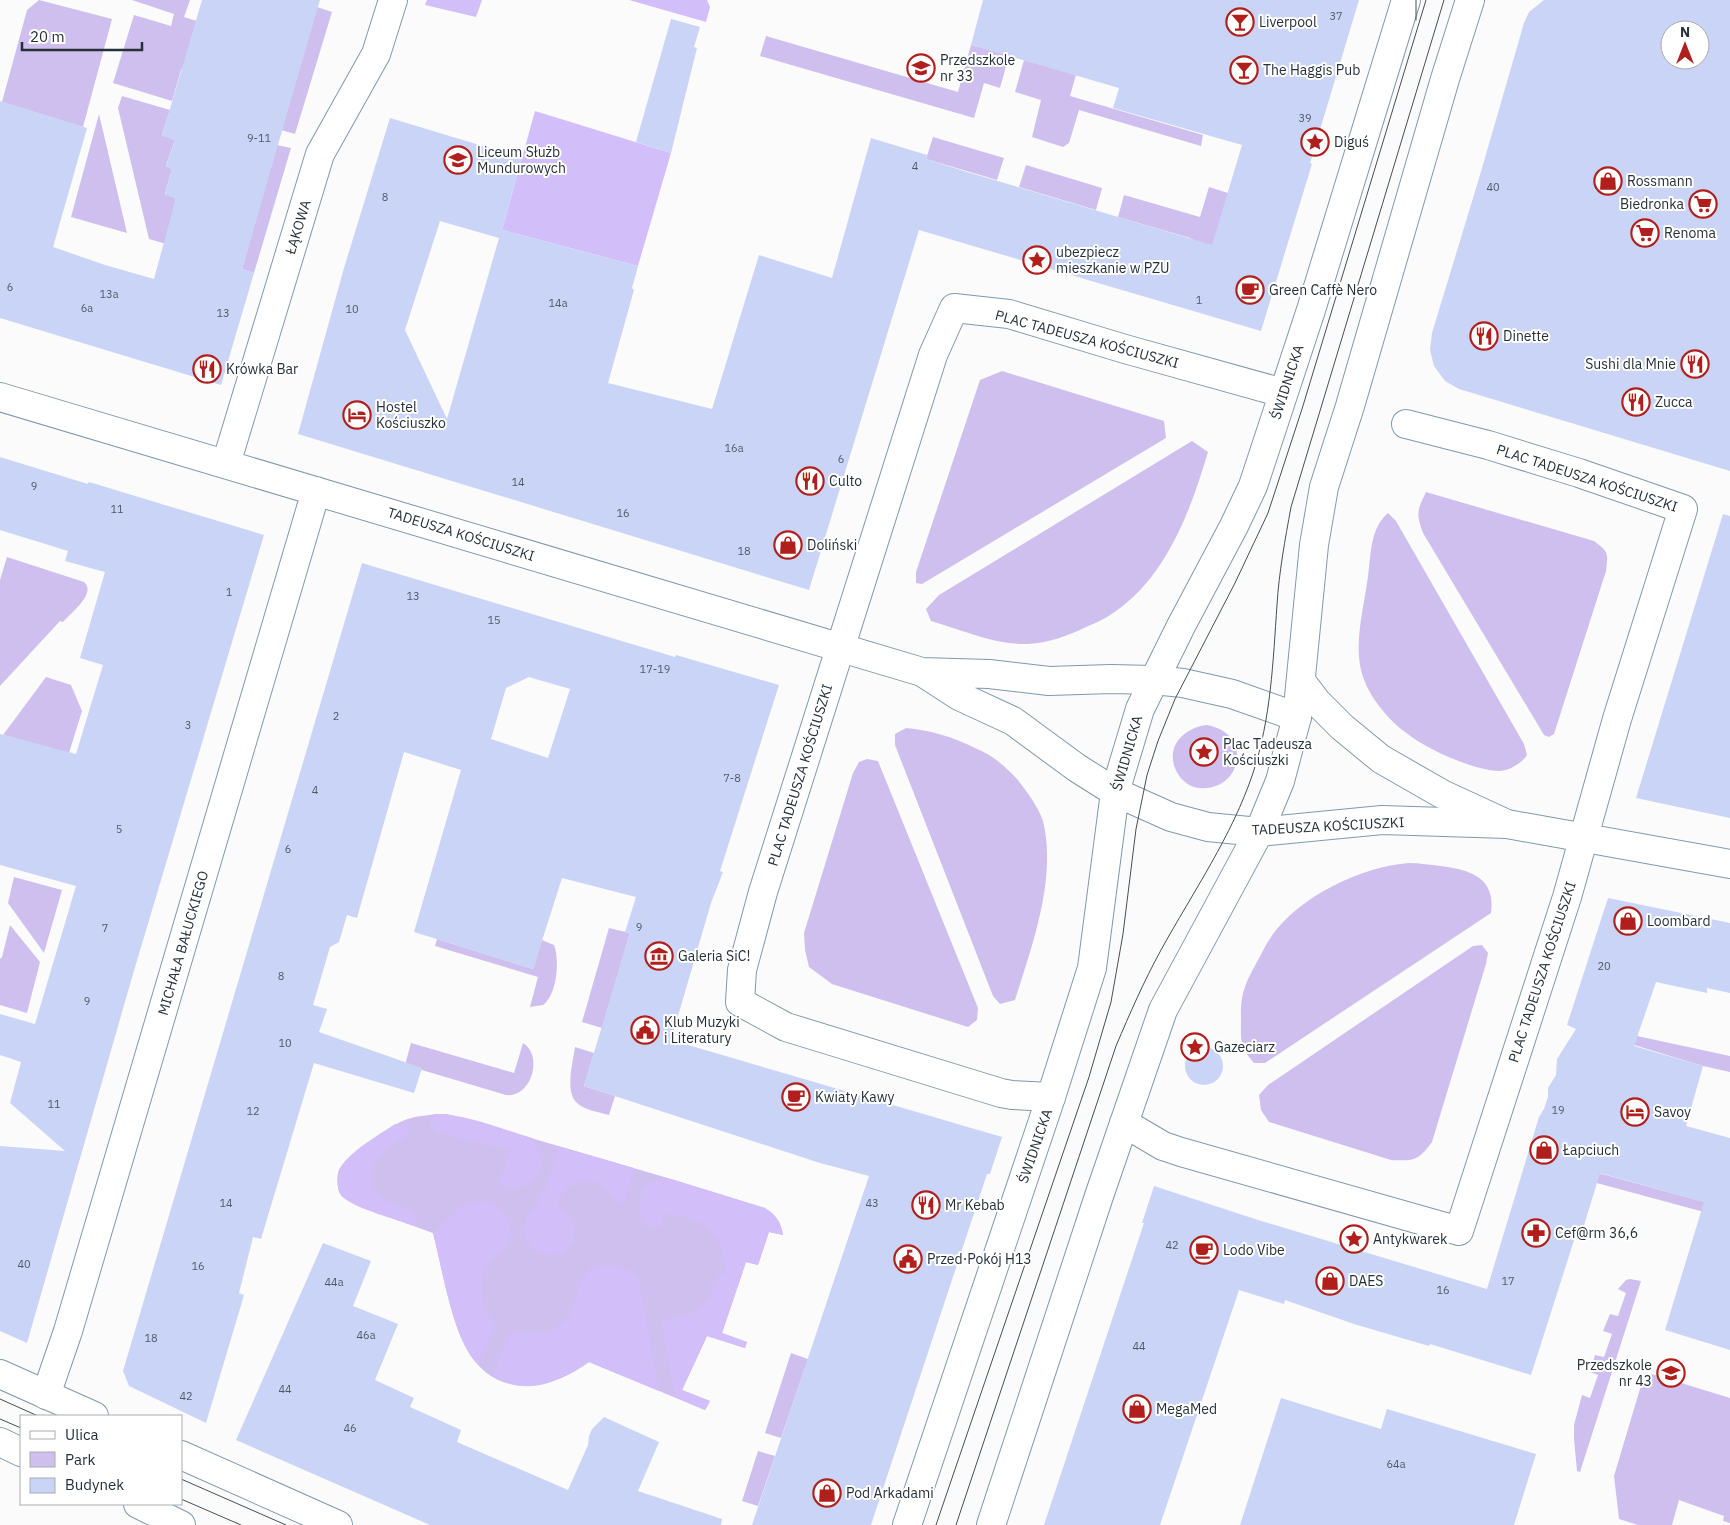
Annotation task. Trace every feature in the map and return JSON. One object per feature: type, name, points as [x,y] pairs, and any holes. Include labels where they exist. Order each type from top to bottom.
[{"type":"street","name":"ŁĄKOWA","points":[[226,464],[320,154],[376,54],[393,0]]},
{"type":"street","name":"ŚWIDNICKA","points":[[907,1525],[1052,1096],[1092,968],[1115,792],[1140,709],[1153,680],[1234,526],[1252,486],[1311,310],[1406,0]]},
{"type":"street","points":[[990,1525],[1163,1010],[1259,832],[1280,781],[1297,717],[1314,545],[1324,487],[1350,406],[1443,85],[1470,0]]},
{"type":"street","name":"PLAC TADEUSZA KOŚCIUSZKI","points":[[1052,1096],[1012,1095],[1001,1092],[786,1027],[740,1002],[742,970],[754,926],[933,355],[954,308],[1009,314],[1283,393]]},
{"type":"street","name":"TADEUSZA KOŚCIUSZKI","points":[[0,397],[922,672],[989,674],[1049,682],[1153,680],[1196,686],[1232,694],[1297,717]]},
{"type":"street","name":"PLAC TADEUSZA KOŚCIUSZKI","points":[[1124,1123],[1163,1146],[1459,1231],[1567,897],[1617,719],[1683,510],[1579,473],[1488,445],[1406,424]]},
{"type":"street","name":"MICHAŁA BAŁUCKIEGO","points":[[46,1395],[71,1322],[316,491]]},
{"type":"street","name":"TADEUSZA KOŚCIUSZKI","points":[[922,672],[960,696],[1013,721],[1077,768],[1115,792],[1172,817],[1208,827],[1259,832],[1382,820],[1507,824],[1730,864]]},
{"type":"street","name":"TADEUSZA KOŚCIUSZKI","points":[[1301,681],[1316,702],[1380,759],[1442,794],[1507,824]]},
{"type":"street","points":[[0,1374],[92,1415]]},
{"type":"street","points":[[0,1442],[20,1452]]},
{"type":"street","points":[[182,1455],[338,1525]]},
{"type":"street","points":[[140,1505],[181,1525]]},
{"type":"green space","points":[[39,0],[112,19],[83,127],[2,102],[27,10]]},
{"type":"green space","points":[[132,0],[190,0],[184,17],[216,27],[181,70],[172,101],[113,83],[134,15],[171,26],[174,14]]},
{"type":"green space","points":[[317,7],[332,12],[295,134],[281,130]]},
{"type":"green space","points":[[766,36],[958,92],[971,45],[1009,55],[1000,88],[984,83],[974,118],[760,56]]},
{"type":"green space","points":[[1024,60],[1076,75],[1070,96],[1203,135],[1201,146],[1079,110],[1069,143],[1063,147],[1032,137],[1041,100],[1015,92]]},
{"type":"green space","points":[[122,96],[170,110],[162,135],[175,140],[166,166],[172,169],[165,194],[176,198],[166,244],[149,239],[118,108]]},
{"type":"green space","points":[[99,114],[127,233],[71,217]]},
{"type":"green space","points":[[933,137],[1004,158],[997,180],[926,159]]},
{"type":"green space","points":[[277,145],[291,148],[254,273],[242,269]]},
{"type":"green space","points":[[1026,165],[1102,188],[1096,210],[1019,187]]},
{"type":"green space","points":[[1209,187],[1228,193],[1217,252],[1190,238],[1118,217],[1124,195],[1200,217]]},
{"type":"green space","points":[[1002,371],[1164,421],[1166,438],[922,584],[916,583],[916,572],[980,380]]},
{"type":"green space","points":[[1192,441],[1208,452],[1193,499],[1172,545],[1144,585],[1127,603],[1107,617],[1065,636],[1050,641],[1028,644],[991,640],[931,621],[926,609],[939,595]]},
{"type":"green space","points":[[1426,492],[1594,541],[1605,551],[1607,560],[1606,571],[1554,734],[1549,737],[1544,735],[1423,533],[1418,512]]},
{"type":"green space","points":[[1388,513],[1396,521],[1524,744],[1527,755],[1522,761],[1511,768],[1503,771],[1488,770],[1463,763],[1437,752],[1414,739],[1393,722],[1368,689],[1361,670],[1359,657],[1360,629],[1372,542],[1378,526]]},
{"type":"green space","points":[[7,557],[84,582],[87,592],[77,608],[63,622],[60,621],[0,686],[0,580]]},
{"type":"green space","points":[[46,677],[71,685],[82,711],[69,753],[3,735]]},
{"type":"green space","points":[[1207,725],[1222,730],[1232,739],[1237,750],[1237,761],[1233,772],[1225,781],[1213,787],[1193,787],[1180,777],[1175,768],[1174,750],[1182,736],[1197,727]]},
{"type":"green space","points":[[906,728],[924,730],[950,737],[992,757],[1017,779],[1032,799],[1041,816],[1047,843],[1045,888],[1035,935],[1015,1000],[1000,1004],[993,996],[895,745],[895,734]]},
{"type":"green space","points":[[867,759],[878,761],[978,1008],[977,1020],[968,1027],[832,984],[809,967],[804,933],[853,773],[859,762]]},
{"type":"green space","points":[[1409,863],[1452,868],[1471,873],[1485,883],[1489,891],[1491,913],[1265,1063],[1254,1063],[1243,1047],[1242,1042],[1242,1001],[1247,981],[1271,937],[1297,909],[1332,886],[1371,870]]},
{"type":"green space","points":[[14,877],[62,890],[44,953],[8,903]]},
{"type":"green space","points":[[10,925],[40,962],[27,1013],[0,1005],[0,959]]},
{"type":"green space","points":[[609,928],[630,933],[602,1028],[582,1022]]},
{"type":"green space","points":[[437,939],[533,969],[542,940],[554,945],[557,968],[554,986],[548,1000],[543,1005],[530,1007],[538,977],[435,946]]},
{"type":"green space","points":[[1482,945],[1488,953],[1486,964],[1432,1142],[1423,1153],[1410,1160],[1391,1160],[1269,1122],[1261,1110],[1259,1095],[1268,1085],[1473,946]]},
{"type":"green space","points":[[1637,1036],[1730,1056],[1730,1072],[1703,1066],[1634,1045]]},
{"type":"green space","points":[[411,1043],[514,1073],[523,1043],[533,1057],[532,1075],[522,1090],[515,1094],[506,1095],[405,1065]]},
{"type":"green space","points":[[575,1047],[594,1053],[584,1086],[615,1096],[609,1115],[579,1105],[573,1097],[570,1083]]},
{"type":"green space","points":[[435,1114],[459,1117],[671,1179],[765,1208],[775,1216],[781,1226],[783,1235],[769,1232],[758,1265],[746,1262],[722,1333],[747,1342],[745,1348],[707,1336],[682,1390],[710,1401],[705,1410],[589,1362],[557,1379],[524,1386],[508,1383],[493,1377],[479,1366],[467,1350],[456,1324],[433,1233],[357,1205],[342,1196],[338,1187],[339,1170],[349,1157],[389,1128],[405,1120]]},
{"type":"green space","points":[[1595,1172],[1708,1203],[1730,1219],[1593,1182]]},
{"type":"green space","points":[[1626,1280],[1641,1281],[1580,1472],[1577,1471],[1574,1425],[1582,1395],[1590,1398],[1598,1375],[1590,1372],[1595,1355],[1604,1357],[1612,1334],[1603,1331],[1610,1314],[1618,1316],[1626,1293],[1618,1289]]},
{"type":"green space","points":[[791,1353],[808,1359],[781,1438],[765,1433]]},
{"type":"green space","points":[[1652,1374],[1730,1398],[1730,1523],[1723,1521],[1724,1516],[1679,1500],[1672,1525],[1638,1525],[1619,1519],[1614,1476],[1642,1382],[1646,1376]]},
{"type":"green space","points":[[758,1451],[775,1456],[758,1506],[742,1501]]},
{"type":"shaded area","points":[[427,0],[482,0],[476,17],[425,5]]},
{"type":"shaded area","points":[[629,0],[707,0],[710,7],[706,22]]},
{"type":"shaded area","points":[[535,111],[671,153],[638,266],[502,230]]},
{"type":"shaded area","points":[[435,1114],[472,1119],[532,1138],[542,1160],[541,1168],[535,1180],[521,1187],[499,1184],[510,1150],[437,1132],[430,1124]]},
{"type":"shaded area","points":[[395,1124],[403,1125],[408,1128],[409,1132],[388,1148],[378,1159],[372,1172],[372,1185],[386,1199],[397,1206],[413,1212],[416,1215],[415,1226],[378,1214],[351,1202],[344,1198],[338,1185],[339,1174],[346,1160],[363,1145]]},
{"type":"shaded area","points":[[558,1146],[634,1168],[624,1203],[613,1199],[608,1190],[600,1184],[591,1181],[573,1185],[565,1191],[560,1199],[558,1210],[563,1211],[571,1218],[574,1227],[573,1238],[571,1243],[562,1252],[550,1255],[533,1250],[525,1237],[524,1226],[526,1219],[544,1191]]},
{"type":"shaded area","points":[[671,1179],[765,1208],[777,1219],[783,1235],[769,1232],[758,1265],[746,1262],[722,1333],[747,1342],[745,1348],[707,1336],[682,1390],[710,1401],[705,1410],[675,1397],[661,1320],[684,1316],[699,1309],[710,1296],[719,1274],[726,1274],[724,1260],[716,1238],[709,1229],[700,1223],[677,1215],[663,1215],[663,1225],[650,1228],[645,1223],[639,1203],[643,1190],[655,1181]]},
{"type":"shaded area","points":[[481,1201],[502,1210],[509,1222],[510,1230],[506,1245],[485,1268],[482,1279],[484,1309],[496,1324],[478,1364],[469,1353],[455,1321],[433,1233],[463,1205]]},
{"type":"shaded area","points":[[605,1265],[624,1268],[639,1281],[659,1391],[589,1362],[562,1378],[542,1385],[521,1386],[492,1376],[512,1330],[525,1334],[551,1332],[570,1316],[579,1282],[590,1269]]},
{"type":"building","points":[[202,0],[320,0],[242,269],[254,273],[221,385],[0,318],[0,101],[87,128],[53,247],[154,279],[176,198],[165,195],[172,169],[166,167],[175,140],[162,136]]},
{"type":"building","points":[[983,0],[1359,0],[1261,331],[919,230],[809,590],[298,434],[344,268],[390,118],[522,158],[502,230],[638,266],[632,288],[634,290],[608,383],[712,409],[759,255],[832,278],[871,138],[927,155],[926,159],[964,171],[1212,245],[1242,145],[1113,108],[1119,88],[971,45]],"holes":[[[440,221],[499,238],[447,419],[405,330]]]},
{"type":"building","points":[[1544,0],[1730,0],[1730,471],[1459,389],[1445,381],[1434,366],[1430,350],[1432,333],[1524,23],[1529,12]]},
{"type":"building","points":[[671,19],[700,27],[694,47],[697,48],[671,153],[636,142]]},
{"type":"building","points":[[0,457],[264,535],[133,974],[27,1343],[0,1331],[0,1146],[65,1151],[10,1103],[21,1062],[0,1055],[0,1014],[35,1024],[76,886],[0,865],[0,734],[76,754],[103,665],[80,658],[105,572],[65,561],[68,551],[0,530]]},
{"type":"building","points":[[1723,514],[1730,516],[1730,818],[1636,798]]},
{"type":"building","points":[[362,563],[675,657],[676,655],[779,685],[720,871],[723,872],[711,903],[671,1040],[1002,1137],[990,1174],[987,1174],[871,1525],[752,1525],[869,1176],[820,1163],[584,1086],[630,933],[625,932],[636,897],[562,878],[533,969],[414,932],[461,770],[404,752],[357,918],[347,915],[339,942],[330,947],[313,1005],[327,1009],[319,1032],[422,1068],[414,1093],[314,1063],[261,1239],[253,1237],[239,1293],[244,1295],[206,1423],[129,1386],[123,1371]],"holes":[[[529,677],[570,689],[548,758],[491,739],[506,688]]]},
{"type":"building","points":[[1608,898],[1730,923],[1730,993],[1707,988],[1707,993],[1656,982],[1634,1046],[1703,1066],[1686,1126],[1730,1138],[1730,1350],[1665,1330],[1704,1202],[1600,1173],[1582,1232],[1577,1231],[1531,1375],[1430,1344],[1429,1346],[1354,1324],[1285,1300],[1284,1304],[1239,1290],[1160,1525],[1044,1525],[1144,1223],[1142,1223],[1154,1186],[1255,1219],[1487,1289],[1539,1117],[1548,1097],[1548,1088],[1556,1075],[1557,1059],[1576,1029],[1567,1025]]},
{"type":"building","points":[[1204,1047],[1217,1053],[1223,1066],[1217,1079],[1204,1085],[1191,1079],[1185,1066],[1191,1053]]},
{"type":"building","points":[[323,1243],[371,1261],[353,1306],[398,1324],[375,1380],[414,1398],[410,1407],[461,1430],[457,1442],[568,1490],[588,1445],[592,1429],[604,1417],[659,1442],[638,1491],[722,1519],[721,1525],[430,1525],[236,1440]]},
{"type":"building","points":[[1281,1398],[1381,1429],[1387,1409],[1536,1454],[1514,1525],[1240,1525]]},
{"type":"tram line","points":[[1416,0],[1416,20]]},
{"type":"tram line","points":[[936,1525],[1089,1077],[1111,1002],[1123,934],[1136,829],[1147,775],[1175,699],[1235,583],[1268,513],[1302,409],[1426,0]]},
{"type":"tram line","points":[[956,1525],[1116,1046],[1137,997],[1155,962],[1223,841],[1253,773],[1264,732],[1272,669],[1279,580],[1291,507],[1444,0]]},
{"type":"tram line","points":[[0,1399],[36,1415]]},
{"type":"tram line","points":[[0,1419],[20,1428]]},
{"type":"tram line","points":[[182,1479],[286,1525]]},
{"type":"tram line","points":[[182,1499],[241,1525]]},
{"type":"place","name":"Liverpool","points":[[1240,22]]},
{"type":"place","name":"Przedszkole nr 33","points":[[921,68]]},
{"type":"place","name":"The Haggis Pub","points":[[1244,70]]},
{"type":"place","name":"Diguś","points":[[1315,142]]},
{"type":"place","name":"Liceum Służb Mundurowych","points":[[458,160]]},
{"type":"place","name":"Rossmann","points":[[1608,181]]},
{"type":"place","name":"Biedronka","points":[[1703,204]]},
{"type":"place","name":"Renoma","points":[[1645,233]]},
{"type":"place","name":"ubezpiecz mieszkanie w PZU","points":[[1037,260]]},
{"type":"place","name":"Green Caffè Nero","points":[[1250,290]]},
{"type":"place","name":"Dinette","points":[[1484,336]]},
{"type":"place","name":"Sushi dla Mnie","points":[[1695,364]]},
{"type":"place","name":"Krówka Bar","points":[[207,369]]},
{"type":"place","name":"Zucca","points":[[1636,402]]},
{"type":"place","name":"Hostel Kościuszko","points":[[357,415]]},
{"type":"place","name":"Culto","points":[[810,481]]},
{"type":"place","name":"Doliński","points":[[788,545]]},
{"type":"place","name":"Plac Tadeusza Kościuszki","points":[[1204,752]]},
{"type":"place","name":"Loombard","points":[[1628,921]]},
{"type":"place","name":"Galeria SiC!","points":[[659,956]]},
{"type":"place","name":"Klub Muzyki i Literatury","points":[[645,1030]]},
{"type":"place","name":"Gazeciarz","points":[[1195,1047]]},
{"type":"place","name":"Kwiaty Kawy","points":[[796,1097]]},
{"type":"place","name":"Savoy","points":[[1635,1112]]},
{"type":"place","name":"Łapciuch","points":[[1544,1150]]},
{"type":"place","name":"Mr Kebab","points":[[926,1205]]},
{"type":"place","name":"Cef@rm 36,6","points":[[1536,1233]]},
{"type":"place","name":"Antykwarek","points":[[1354,1239]]},
{"type":"place","name":"Lodo Vibe","points":[[1204,1250]]},
{"type":"place","name":"Przed·Pokój H13","points":[[908,1259]]},
{"type":"place","name":"DAES","points":[[1330,1281]]},
{"type":"place","name":"Przedszkole nr 43","points":[[1671,1373]]},
{"type":"place","name":"MegaMed","points":[[1137,1409]]},
{"type":"place","name":"Pod Arkadami","points":[[827,1493]]}]
